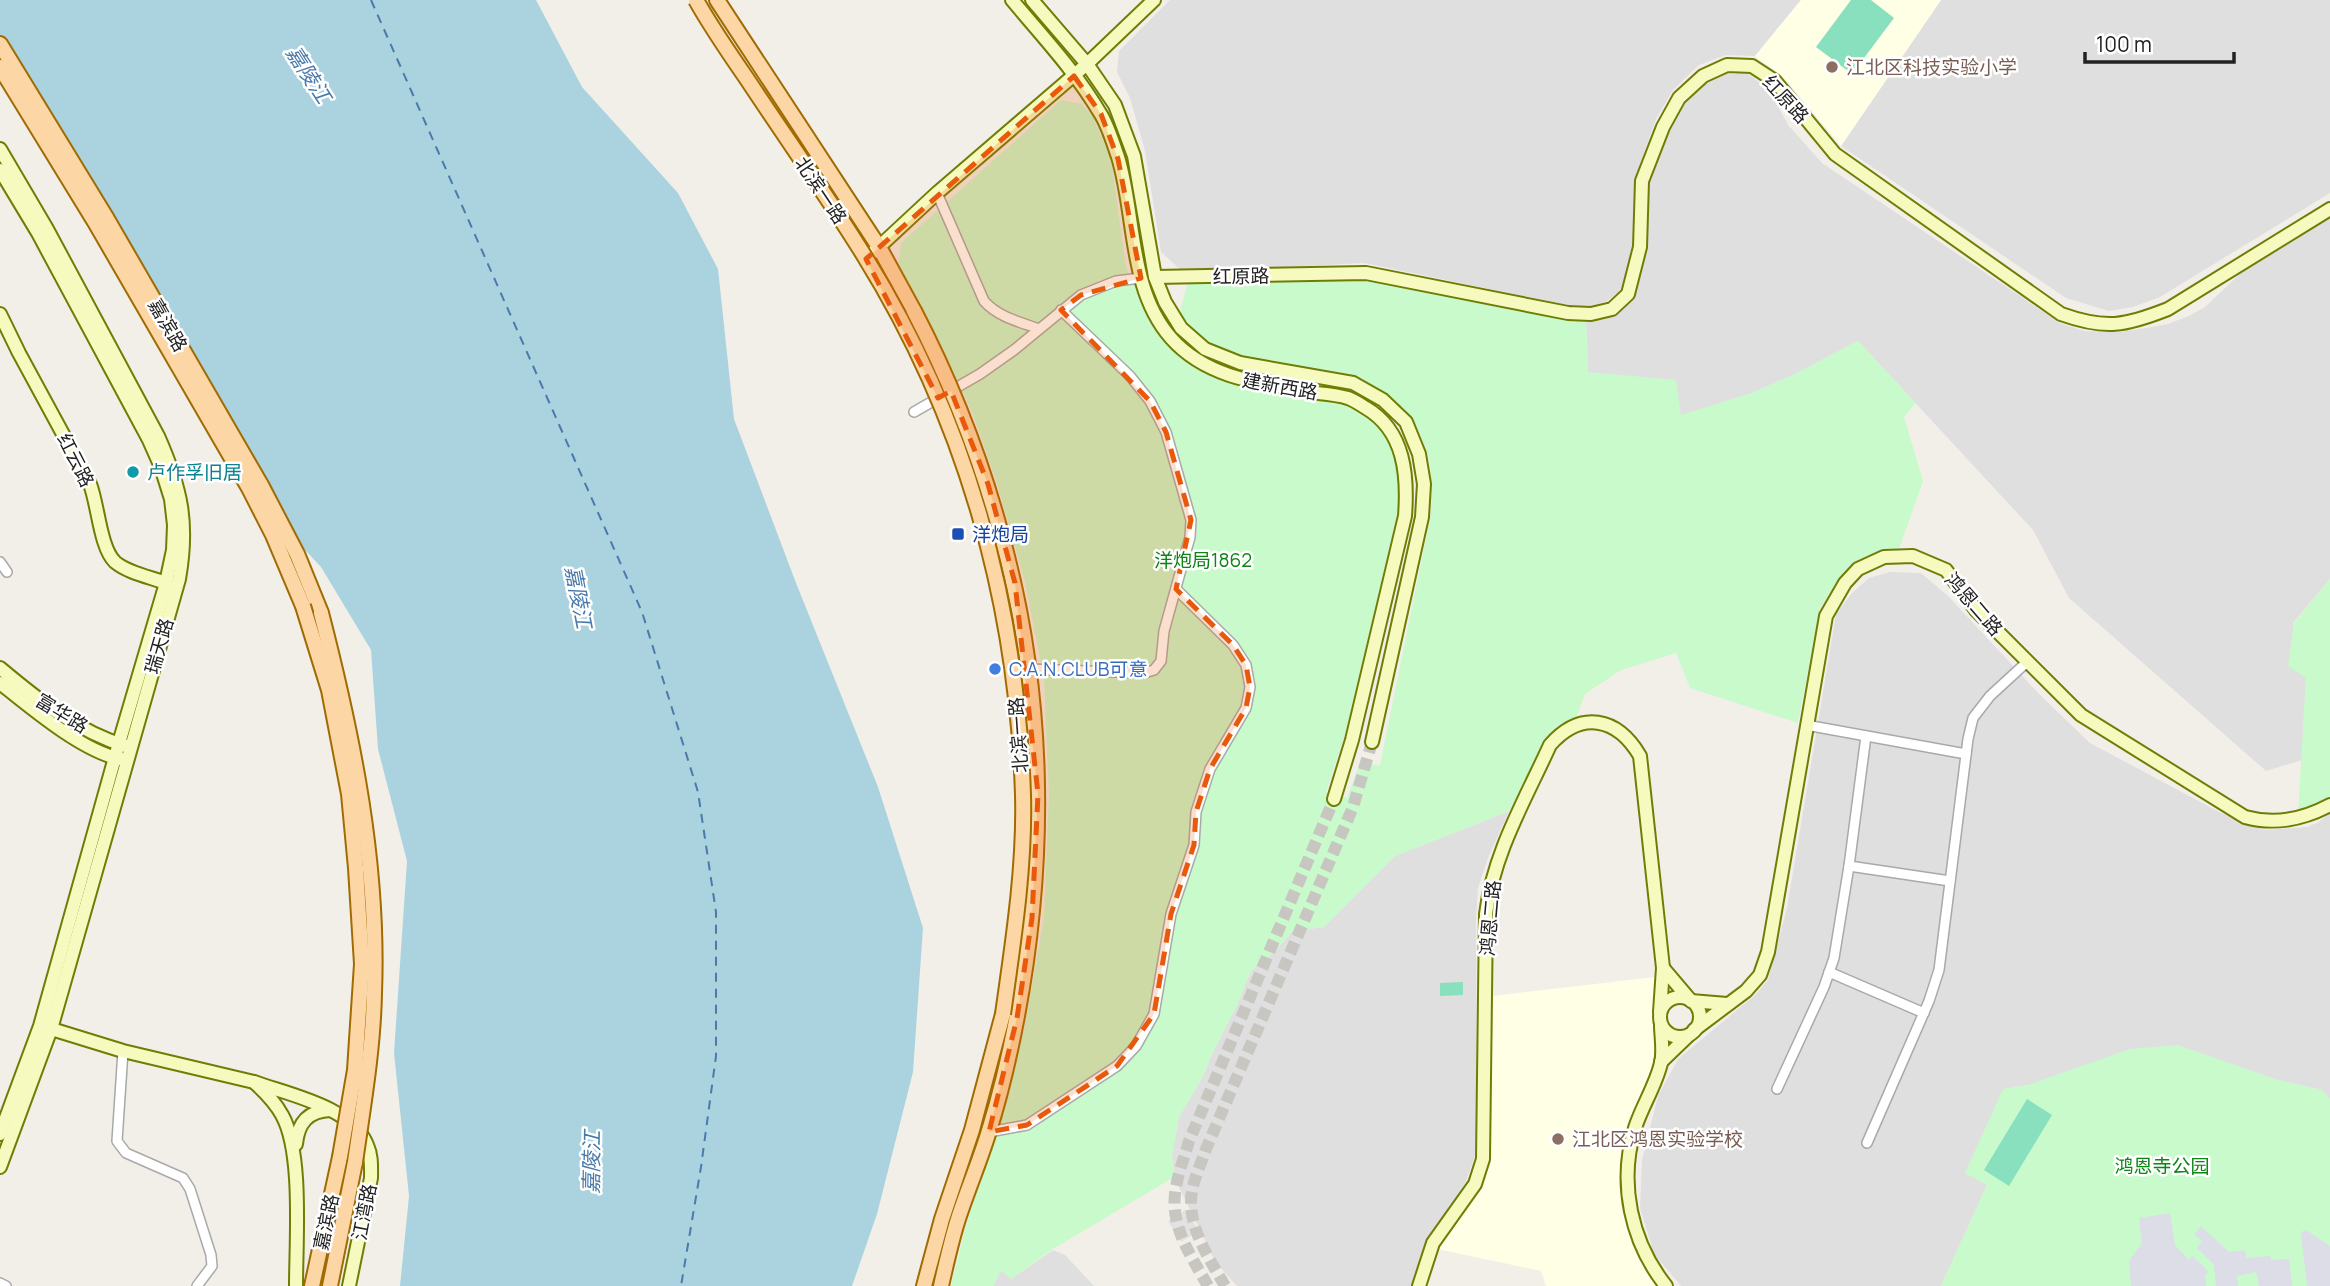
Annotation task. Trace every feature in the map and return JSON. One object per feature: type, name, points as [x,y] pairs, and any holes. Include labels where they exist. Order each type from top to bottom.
[{"type":"main road","name":"北滨一路","points":[[696,0],[866,258],[912,342],[949,422],[972,488],[1000,590],[1013,671],[1023,796],[1017,916],[1003,1014],[972,1130],[942,1219],[924,1286]]},
{"type":"main road","name":"北滨一路","points":[[719,1],[879,247],[926,335],[962,415],[988,484],[1015,583],[1029,669],[1038,794],[1032,918],[1017,1018],[989,1132],[957,1222],[941,1286]]},
{"type":"main road","name":"嘉滨路","points":[[0,44],[107,219],[261,485],[297,554],[321,613],[354,755],[373,903],[374,992],[369,1058],[355,1162],[330,1286]]},
{"type":"main road","name":"嘉滨路","points":[[0,67],[95,222],[249,488],[273,535],[303,606],[329,690],[349,794],[356,868],[361,977],[355,1070],[340,1157],[312,1286]]},
{"type":"street","name":"建新西路","points":[[1012,0],[1074,76],[1101,114],[1118,159],[1141,278],[1153,310],[1171,338],[1197,361],[1238,380],[1349,398],[1376,414],[1394,436],[1404,460],[1407,488],[1405,516],[1352,740],[1334,800]]},
{"type":"street","name":"建新西路","points":[[1032,0],[1087,64],[1115,105],[1134,156],[1155,277],[1165,302],[1181,328],[1205,349],[1240,363],[1353,383],[1382,400],[1406,422],[1421,464],[1424,484],[1422,517],[1372,742]]},
{"type":"street","points":[[866,258],[937,193],[1074,76],[1154,0]]},
{"type":"street","name":"红原路","points":[[1155,277],[1366,273],[1568,313],[1591,314],[1612,309],[1628,294],[1640,247],[1642,181],[1662,127],[1679,98],[1703,76],[1727,65],[1752,66],[1775,81],[1835,154],[2061,314],[2085,322],[2111,326],[2139,321],[2168,309],[2330,209]]},
{"type":"street","name":"瑞天路","points":[[0,149],[47,229],[158,436],[171,464],[180,495],[184,549],[179,579],[125,745]]},
{"type":"street","name":"瑞天路","points":[[0,170],[38,233],[161,467],[174,526],[173,550],[166,583],[125,745],[46,1028],[0,1134]]},
{"type":"street","points":[[937,193],[984,301],[1001,315],[1039,329]]},
{"type":"street","points":[[914,412],[1014,351],[1080,295],[1116,281],[1141,278]]},
{"type":"street","points":[[1029,669],[1144,673],[1154,670],[1161,662],[1164,631],[1190,537],[1191,520],[1166,432],[1150,401],[1130,376],[1061,310]]},
{"type":"street","name":"红云路","points":[[0,314],[90,484],[107,550],[115,562],[128,570],[166,583]]},
{"type":"street","name":"鸿恩二路","points":[[1661,1062],[1692,1032],[1746,991],[1760,975],[1768,952],[1826,616],[1858,569],[1884,557],[1913,556],[1946,570],[1976,610],[2081,715],[2245,817],[2262,822],[2289,820],[2330,805]]},
{"type":"street","points":[[0,562],[7,572]]},
{"type":"street","points":[[989,1132],[1027,1125],[1117,1066],[1136,1046],[1154,1014],[1171,914],[1194,845],[1196,811],[1210,769],[1246,708],[1250,687],[1246,665],[1233,645],[1176,589]]},
{"type":"street","points":[[1867,1143],[1924,1013],[1939,970],[1966,754],[1973,718],[1990,696],[2027,662]]},
{"type":"street","name":"富华路","points":[[0,668],[34,697],[74,723],[125,745]]},
{"type":"street","name":"富华路","points":[[0,684],[81,742],[121,759]]},
{"type":"street","name":"鸿恩二路","points":[[1419,1286],[1433,1243],[1475,1184],[1483,1158],[1486,914],[1489,887],[1497,862],[1550,745],[1562,732],[1581,724],[1601,722],[1618,729],[1630,739],[1640,756],[1663,968],[1661,1062]]},
{"type":"street","points":[[1806,725],[1966,754]]},
{"type":"street","points":[[1777,1088],[1825,987],[1834,958],[1866,736]]},
{"type":"street","points":[[1849,866],[1950,881]]},
{"type":"street","points":[[1663,968],[1690,1000],[1698,1011],[1699,1020],[1692,1032],[1676,1037],[1670,1034],[1661,1018],[1667,1002],[1672,999],[1679,997],[1690,1000],[1727,1004]]},
{"type":"street","points":[[1829,972],[1924,1013]]},
{"type":"street","name":"江湾路","points":[[46,1028],[123,1051],[254,1082],[330,1110],[356,1128],[367,1145],[371,1178],[349,1286]]},
{"type":"street","points":[[123,1051],[117,1141],[126,1153],[183,1178],[190,1189],[212,1266],[197,1286]]},
{"type":"street","points":[[1661,1062],[1635,1127],[1628,1153],[1627,1183],[1639,1240],[1651,1267],[1666,1286]]},
{"type":"street","points":[[254,1082],[272,1099],[282,1115],[289,1130],[296,1167]]},
{"type":"street","name":"瑞天路","points":[[0,1167],[10,1107]]},
{"type":"street","points":[[296,1286],[296,1141],[302,1121],[315,1112],[330,1110]]},
{"type":"street","points":[[0,1283],[6,1286]]},
{"type":"highlighted area","points":[[1074,76],[1101,114],[1118,159],[1141,278],[1081,295],[1061,310],[1150,401],[1166,432],[1191,520],[1176,589],[1233,645],[1246,665],[1250,687],[1246,708],[1210,769],[1196,812],[1194,845],[1171,914],[1154,1014],[1117,1066],[1027,1125],[989,1132],[1017,1018],[1032,918],[1038,794],[1015,583],[988,484],[951,391],[938,398],[866,259]]},
{"type":"shaded area","points":[[1170,0],[1801,0],[1755,56],[1726,55],[1699,65],[1673,90],[1656,119],[1635,178],[1634,248],[1620,291],[1607,301],[1589,307],[1567,305],[1364,263],[1183,272],[1161,252],[1145,151],[1130,98],[1117,72],[1119,51]]},
{"type":"shaded area","name":"江北区科技实验小学","points":[[1801,0],[1941,0],[1841,146],[1784,78],[1755,56]]},
{"type":"shaded area","points":[[1941,0],[2330,0],[2330,193],[2160,297],[2133,307],[2109,311],[2066,298],[1841,146]]},
{"type":"shaded area","points":[[1747,73],[1768,89],[1789,126],[1822,163],[2060,323],[2084,331],[2120,332],[2168,324],[2189,316],[2205,307],[2245,269],[2330,218],[2330,579],[2293,623],[2306,677],[2302,760],[2266,771],[2069,598],[2033,530],[1858,341],[1752,393],[1680,416],[1675,380],[1588,373],[1586,320],[1613,315],[1633,299],[1644,249],[1645,182],[1666,130],[1682,104],[1706,84],[1727,74]]},
{"type":"shaded area","points":[[1890,572],[1921,573],[1948,596],[2040,695],[2090,743],[2221,813],[2264,830],[2307,827],[2330,813],[2330,1099],[2322,1090],[2278,1080],[2028,1085],[2004,1089],[1987,1185],[1941,1286],[1681,1286],[1654,1254],[1640,1208],[1642,1160],[1658,1096],[1678,1059],[1755,995],[1768,980],[1787,908],[1836,614],[1852,593],[1869,578]]},
{"type":"shaded area","points":[[1509,811],[1478,888],[1477,1150],[1466,1181],[1429,1241],[1413,1286],[1237,1286],[1216,1263],[1174,1177],[1172,1155],[1179,1117],[1203,1076],[1251,971],[1274,952],[1293,931],[1324,927],[1395,856]]},
{"type":"shaded area","name":"江北区鸿恩实验学校","points":[[1655,977],[1657,1061],[1629,1126],[1623,1152],[1622,1183],[1634,1242],[1660,1286],[1546,1286],[1541,1271],[1437,1249],[1481,1185],[1488,1158],[1492,996]]},
{"type":"shaded area","points":[[1185,1210],[1199,1231],[1181,1242],[1168,1221]]},
{"type":"shaded area","points":[[2170,1213],[2175,1245],[2189,1260],[2192,1256],[2205,1268],[2208,1272],[2205,1276],[2206,1286],[2131,1286],[2129,1261],[2142,1243],[2139,1218]]},
{"type":"shaded area","points":[[2201,1226],[2229,1252],[2245,1250],[2246,1258],[2270,1256],[2271,1260],[2289,1259],[2292,1286],[2259,1286],[2256,1272],[2237,1276],[2238,1286],[2216,1286],[2214,1265],[2197,1248],[2202,1241],[2194,1234]]},
{"type":"shaded area","points":[[2306,1230],[2330,1246],[2330,1286],[2307,1286],[2301,1232]]},
{"type":"shaded area","points":[[1053,1250],[1065,1255],[1094,1286],[993,1286],[1001,1270],[1011,1279]]},
{"type":"green space","points":[[1851,0],[1871,0],[1894,18],[1852,74],[1816,47]]},
{"type":"green space","name":"洋炮局1862","points":[[1061,100],[1082,104],[1093,117],[1111,160],[1126,267],[1147,316],[1167,345],[1194,366],[1237,383],[1348,402],[1375,418],[1392,439],[1403,490],[1345,735],[1326,792],[1347,798],[1360,763],[1380,765],[1430,519],[1431,472],[1428,458],[1418,430],[1409,417],[1398,405],[1365,381],[1333,372],[1245,358],[1206,342],[1190,329],[1180,310],[1188,283],[1365,280],[1566,320],[1586,320],[1588,372],[1676,380],[1681,415],[1752,393],[1858,341],[1916,403],[1904,417],[1923,481],[1899,549],[1858,560],[1841,576],[1820,608],[1798,723],[1690,688],[1676,653],[1621,670],[1585,694],[1576,718],[1561,724],[1542,746],[1509,811],[1395,856],[1324,927],[1293,931],[1274,952],[1251,971],[1203,1076],[1179,1117],[1172,1155],[1174,1177],[1053,1249],[1011,1279],[1001,1270],[993,1286],[951,1286],[966,1225],[992,1146],[1026,1020],[1044,917],[1049,793],[1044,678],[1025,582],[996,480],[972,412],[933,330],[898,266],[901,243]]},
{"type":"green space","points":[[2330,579],[2330,803],[2298,815],[2306,678],[2288,666],[2294,623]]},
{"type":"green space","points":[[1463,982],[1463,995],[1440,996],[1440,983]]},
{"type":"green space","name":"鸿恩寺公园","points":[[2178,1045],[2278,1080],[2322,1090],[2330,1099],[2330,1286],[1941,1286],[1987,1185],[1965,1173],[2003,1089],[2028,1085],[2130,1049]]},
{"type":"green space","points":[[2027,1099],[2052,1115],[2009,1186],[1984,1170]]},
{"type":"water","name":"嘉陵江","points":[[0,0],[536,0],[582,87],[678,193],[718,269],[734,419],[878,787],[923,928],[913,1072],[877,1214],[852,1286],[400,1286],[409,1196],[394,1053],[407,861],[378,749],[371,650],[321,567],[248,489],[0,41]]},
{"type":"ferry route","points":[[371,0],[642,612],[698,792],[716,912],[716,1056],[681,1286]]},
{"type":"tunnel","points":[[1225,1286],[1199,1239],[1192,1213],[1193,1186],[1206,1149],[1353,807],[1372,742]]},
{"type":"tunnel","points":[[1208,1286],[1188,1250],[1177,1221],[1174,1202],[1179,1175],[1189,1141],[1334,799]]},
{"type":"place","name":"江北区科技实验小学","points":[[1832,67]]},
{"type":"place","name":"卢作孚旧居","points":[[133,472]]},
{"type":"place","name":"洋炮局","points":[[958,534]]},
{"type":"place","name":"C.A.N.CLUB可意","points":[[995,669]]},
{"type":"place","name":"江北区鸿恩实验学校","points":[[1558,1139]]}]
